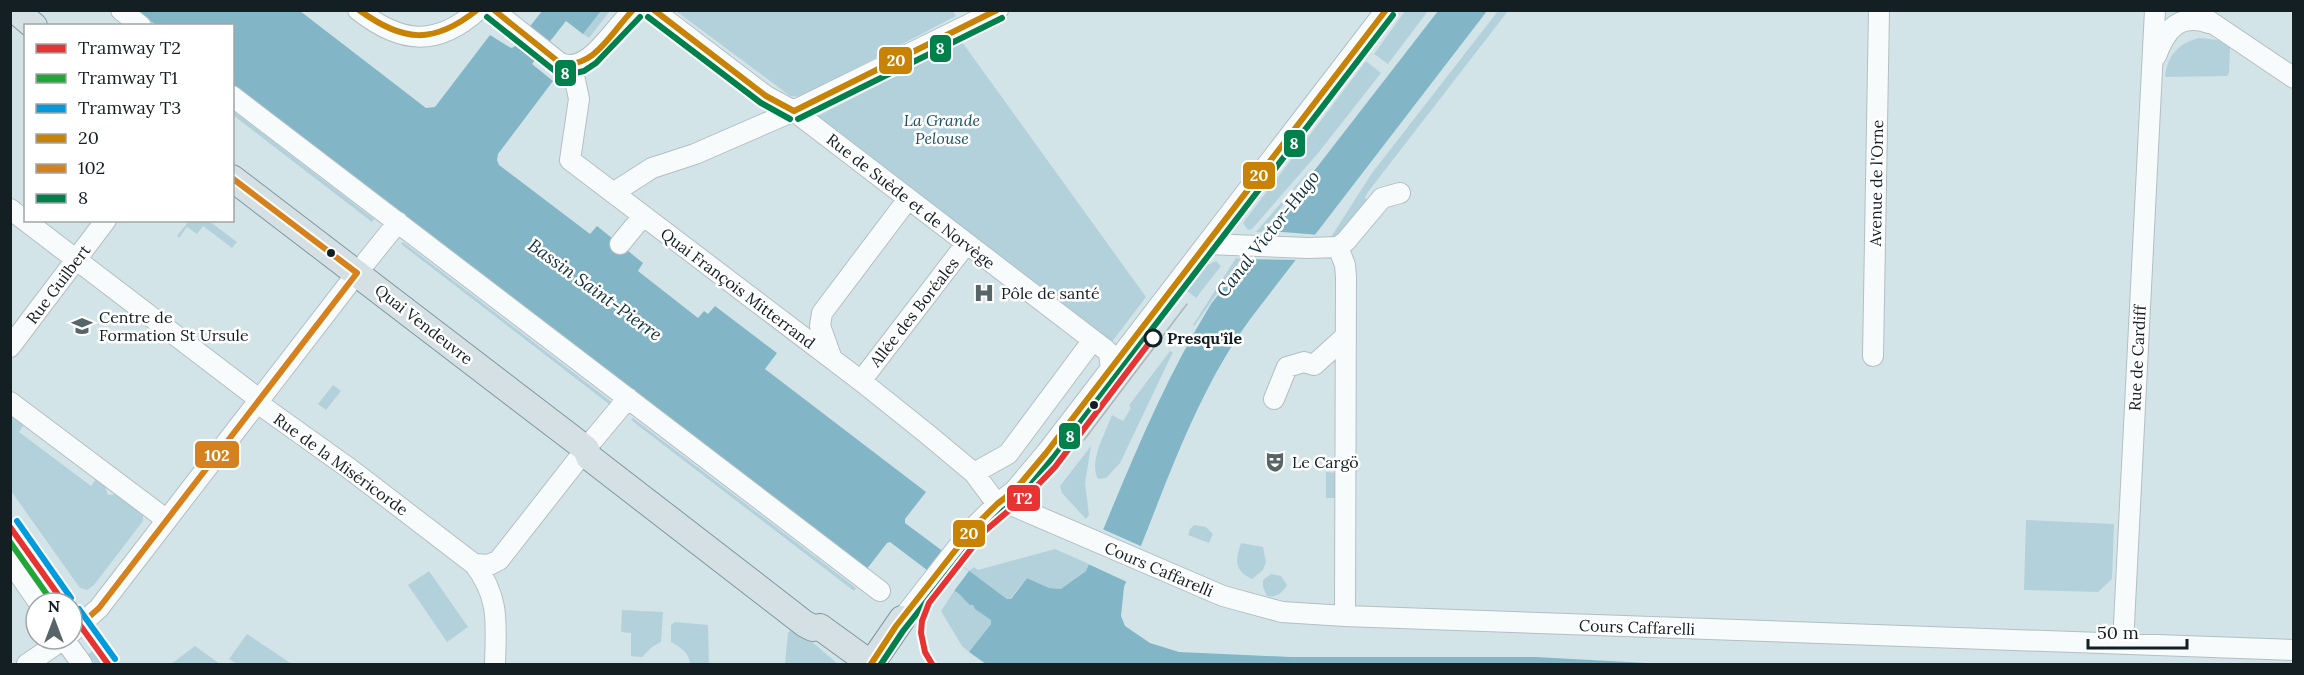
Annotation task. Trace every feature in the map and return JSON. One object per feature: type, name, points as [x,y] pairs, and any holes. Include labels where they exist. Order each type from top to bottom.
[{"type":"main road","points":[[15,10],[32,24]]},
{"type":"main road","name":"Quai Vendeuvre","points":[[234,179],[361,267],[590,445],[589,457],[871,664]]},
{"type":"main road","points":[[871,664],[903,619]]},
{"type":"street","points":[[121,10],[138,24]]},
{"type":"street","points":[[358,10],[397,34],[417,37],[427,37],[446,31],[478,10]]},
{"type":"street","points":[[493,10],[523,36],[566,65],[586,61],[597,52],[634,10]]},
{"type":"street","name":"Rue de Suède et de Norvège","points":[[653,10],[766,96],[794,111],[1093,340],[1110,361]]},
{"type":"street","points":[[613,193],[652,168],[695,154],[794,111],[998,10]]},
{"type":"street","points":[[903,619],[972,529],[1028,476],[1110,361],[1207,244],[1386,10]]},
{"type":"street","name":"Avenue de l'Orne","points":[[1873,356],[1879,10]]},
{"type":"street","name":"Rue de Cardiff","points":[[2123,644],[2155,10]]},
{"type":"street","points":[[2193,10],[2294,78]]},
{"type":"street","name":"Rue de Cardiff","points":[[2152,73],[2162,41],[2176,24],[2189,20],[2213,24]]},
{"type":"street","name":"Quai François Mitterrand","points":[[566,65],[579,99],[570,160],[861,381],[974,473],[999,503]]},
{"type":"street","points":[[234,98],[880,591]]},
{"type":"street","points":[[1207,244],[1338,247],[1347,241],[1382,198],[1400,193]]},
{"type":"street","name":"Quai François Mitterrand","points":[[832,359],[820,326],[822,313],[908,199]]},
{"type":"street","name":"Rue de la Miséricorde","points":[[10,209],[24,220]]},
{"type":"street","points":[[620,244],[643,216]]},
{"type":"street","name":"Rue de la Miséricorde","points":[[27,222],[259,400],[267,409],[474,564]]},
{"type":"street","name":"Rue Guilbert","points":[[10,347],[104,222]]},
{"type":"street","points":[[84,622],[93,614],[167,520],[398,222]]},
{"type":"street","name":"Allée des Boréales","points":[[861,381],[966,244]]},
{"type":"street","points":[[1338,247],[1345,265],[1345,616]]},
{"type":"street","points":[[1274,399],[1287,368],[1304,362],[1314,365],[1346,336]]},
{"type":"street","points":[[974,473],[1008,454],[1093,340]]},
{"type":"street","points":[[474,564],[489,565],[499,560],[628,398]]},
{"type":"street","points":[[10,402],[167,520]]},
{"type":"street","name":"Cours Caffarelli","points":[[999,503],[1223,596],[1256,607],[1282,612],[2294,650]]},
{"type":"street","points":[[10,561],[31,591]]},
{"type":"street","points":[[474,564],[487,584],[494,601],[495,664]]},
{"type":"street","points":[[27,664],[46,651]]},
{"type":"street","points":[[73,651],[82,664]]},
{"type":"green space","points":[[601,11],[610,11],[589,38],[583,34]]},
{"type":"green space","points":[[676,11],[953,11],[956,16],[800,97],[790,96]]},
{"type":"green space","points":[[1405,11],[1428,11],[1388,64],[1374,54]]},
{"type":"green space","points":[[1498,11],[1508,11],[1368,192],[1365,198],[1369,201],[1340,235],[1331,237],[1372,173]]},
{"type":"green space","points":[[2200,38],[2218,40],[2230,47],[2227,76],[2165,77],[2168,63],[2175,51],[2186,43]]},
{"type":"green space","name":"La Grande Pelouse","points":[[962,42],[1146,297],[1111,343],[816,117]]},
{"type":"green space","points":[[1366,61],[1381,73],[1319,152],[1252,229],[1248,230],[1243,223]]},
{"type":"green space","points":[[234,112],[374,219],[372,222],[234,116]]},
{"type":"green space","points":[[1313,166],[1262,232],[1256,232]]},
{"type":"green space","points":[[188,222],[210,222],[237,242],[232,248],[203,226],[197,234],[187,227],[179,238],[177,236]]},
{"type":"green space","points":[[403,242],[613,403],[609,404],[401,244]]},
{"type":"green space","points":[[1236,258],[1241,259],[1194,326],[1193,325]]},
{"type":"green space","points":[[1216,261],[1221,266],[1196,298],[1186,290],[1205,266]]},
{"type":"green space","points":[[1170,351],[1173,352],[1120,463],[1106,478],[1098,479],[1095,472],[1096,456],[1112,415],[1123,421],[1131,408],[1130,404]]},
{"type":"green space","points":[[333,385],[341,391],[326,410],[318,404]]},
{"type":"green space","points":[[10,418],[16,418],[25,423],[19,432],[91,486],[97,478],[104,483],[108,495],[117,494],[143,515],[143,521],[94,585],[87,590],[80,588],[11,491]]},
{"type":"green space","points":[[633,418],[856,588],[854,591],[631,420]]},
{"type":"green space","points":[[1091,446],[1085,483],[1089,515],[1086,519],[1062,493],[1060,486]]},
{"type":"green space","points":[[1326,472],[1340,473],[1340,498],[1326,498]]},
{"type":"green space","points":[[11,519],[29,547],[19,554],[11,541]]},
{"type":"green space","points":[[2026,520],[2114,524],[2112,579],[2098,592],[2024,590]]},
{"type":"green space","points":[[1194,525],[1206,527],[1213,534],[1209,543],[1188,535]]},
{"type":"green space","points":[[1241,543],[1263,547],[1266,562],[1263,570],[1252,579],[1242,572],[1237,564]]},
{"type":"green space","points":[[1055,549],[1089,564],[1086,571],[1062,589],[1049,588],[1027,578],[1010,599],[1007,599],[969,571],[974,567],[978,570]]},
{"type":"green space","points":[[37,553],[66,591],[38,591],[19,564]]},
{"type":"green space","points":[[429,571],[468,627],[447,642],[408,585]]},
{"type":"green space","points":[[1271,574],[1281,576],[1287,585],[1279,594],[1267,596],[1263,580]]},
{"type":"green space","points":[[954,591],[992,620],[969,652],[962,646],[941,611]]},
{"type":"green space","points":[[622,610],[663,612],[661,642],[642,657],[631,656],[631,633],[621,632]]},
{"type":"green space","points":[[675,622],[708,625],[709,664],[690,664],[686,653],[671,642],[671,625]]},
{"type":"green space","points":[[793,627],[838,664],[785,664],[788,633]]},
{"type":"green space","points":[[247,634],[292,664],[237,664],[229,659]]},
{"type":"green space","points":[[102,645],[115,664],[95,664],[88,654]]},
{"type":"green space","points":[[195,646],[220,664],[171,664]]},
{"type":"water","points":[[137,11],[300,11],[426,108],[435,107],[490,35],[511,48],[542,11],[601,11],[583,34],[566,21],[532,64],[553,81],[498,154],[499,165],[590,234],[597,226],[643,263],[638,271],[698,318],[704,311],[708,314],[715,306],[777,353],[765,369],[926,492],[905,519],[905,523],[1007,599],[1011,599],[1027,578],[1049,588],[1061,589],[1086,571],[1159,402],[1211,304],[1438,11],[1487,11],[1251,318],[1230,349],[1195,414],[1180,448],[1124,587],[1121,616],[1125,626],[1150,643],[1179,652],[1291,657],[1535,657],[1665,664],[986,664],[969,652],[991,624],[991,620],[960,595],[890,542],[866,570],[234,86],[234,24],[155,24]]},
{"type":"pier","points":[[1262,232],[1320,235],[1301,260],[1241,259]]},
{"type":"pier","points":[[1100,528],[1143,547],[1127,582],[1086,563]]},
{"type":"pier","points":[[942,551],[969,571],[954,591],[928,570]]},
{"type":"tram line","points":[[1084,440],[1187,304]]},
{"type":"tram line","name":"T2","points":[[932,664],[925,652],[921,633],[922,621],[929,603],[986,530],[1034,489],[1055,467],[1153,338]]},
{"type":"tram line","name":"T3","points":[[17,521],[66,591]]},
{"type":"tram line","name":"T2","points":[[10,527],[55,591]]},
{"type":"tram line","name":"T1","points":[[10,542],[45,591]]},
{"type":"tram line","name":"T3","points":[[84,616],[115,659]]},
{"type":"tram line","name":"T2","points":[[84,631],[108,664]]},
{"type":"transit line","name":"20","points":[[359,10],[390,28],[418,35],[432,34],[446,29],[477,10]]},
{"type":"transit line","name":"20","points":[[494,10],[560,63],[572,64],[593,55],[633,10]]},
{"type":"transit line","name":"20","points":[[654,10],[766,96],[794,111]]},
{"type":"transit line","name":"20","points":[[794,111],[997,10]]},
{"type":"transit line","name":"20","points":[[871,664],[896,626],[972,529],[1014,491],[1046,453],[1386,10]]},
{"type":"transit line","name":"8","points":[[881,664],[903,631],[979,535],[1020,498],[1053,458],[1393,15]]},
{"type":"transit line","name":"8","points":[[487,17],[555,71],[571,74],[584,71],[596,63],[640,17]]},
{"type":"transit line","name":"8","points":[[648,17],[761,103],[790,119]]},
{"type":"transit line","name":"8","points":[[798,119],[1002,18]]},
{"type":"transit line","name":"102","points":[[234,180],[357,273]]},
{"type":"transit line","name":"102","points":[[84,621],[99,608],[357,273]]},
{"type":"place","name":"Pôle de santé","points":[[984,293]]},
{"type":"place","name":"Centre de Formation St Ursule","points":[[82,326]]},
{"type":"place","name":"Presqu'île","points":[[1153,338]]},
{"type":"place","name":"Le Cargö","points":[[1275,462]]},
{"type":"water label","name":"Canal Victor-Hugo","points":[[1268,234]]},
{"type":"water label","name":"Bassin Saint-Pierre","points":[[595,290]]}]
